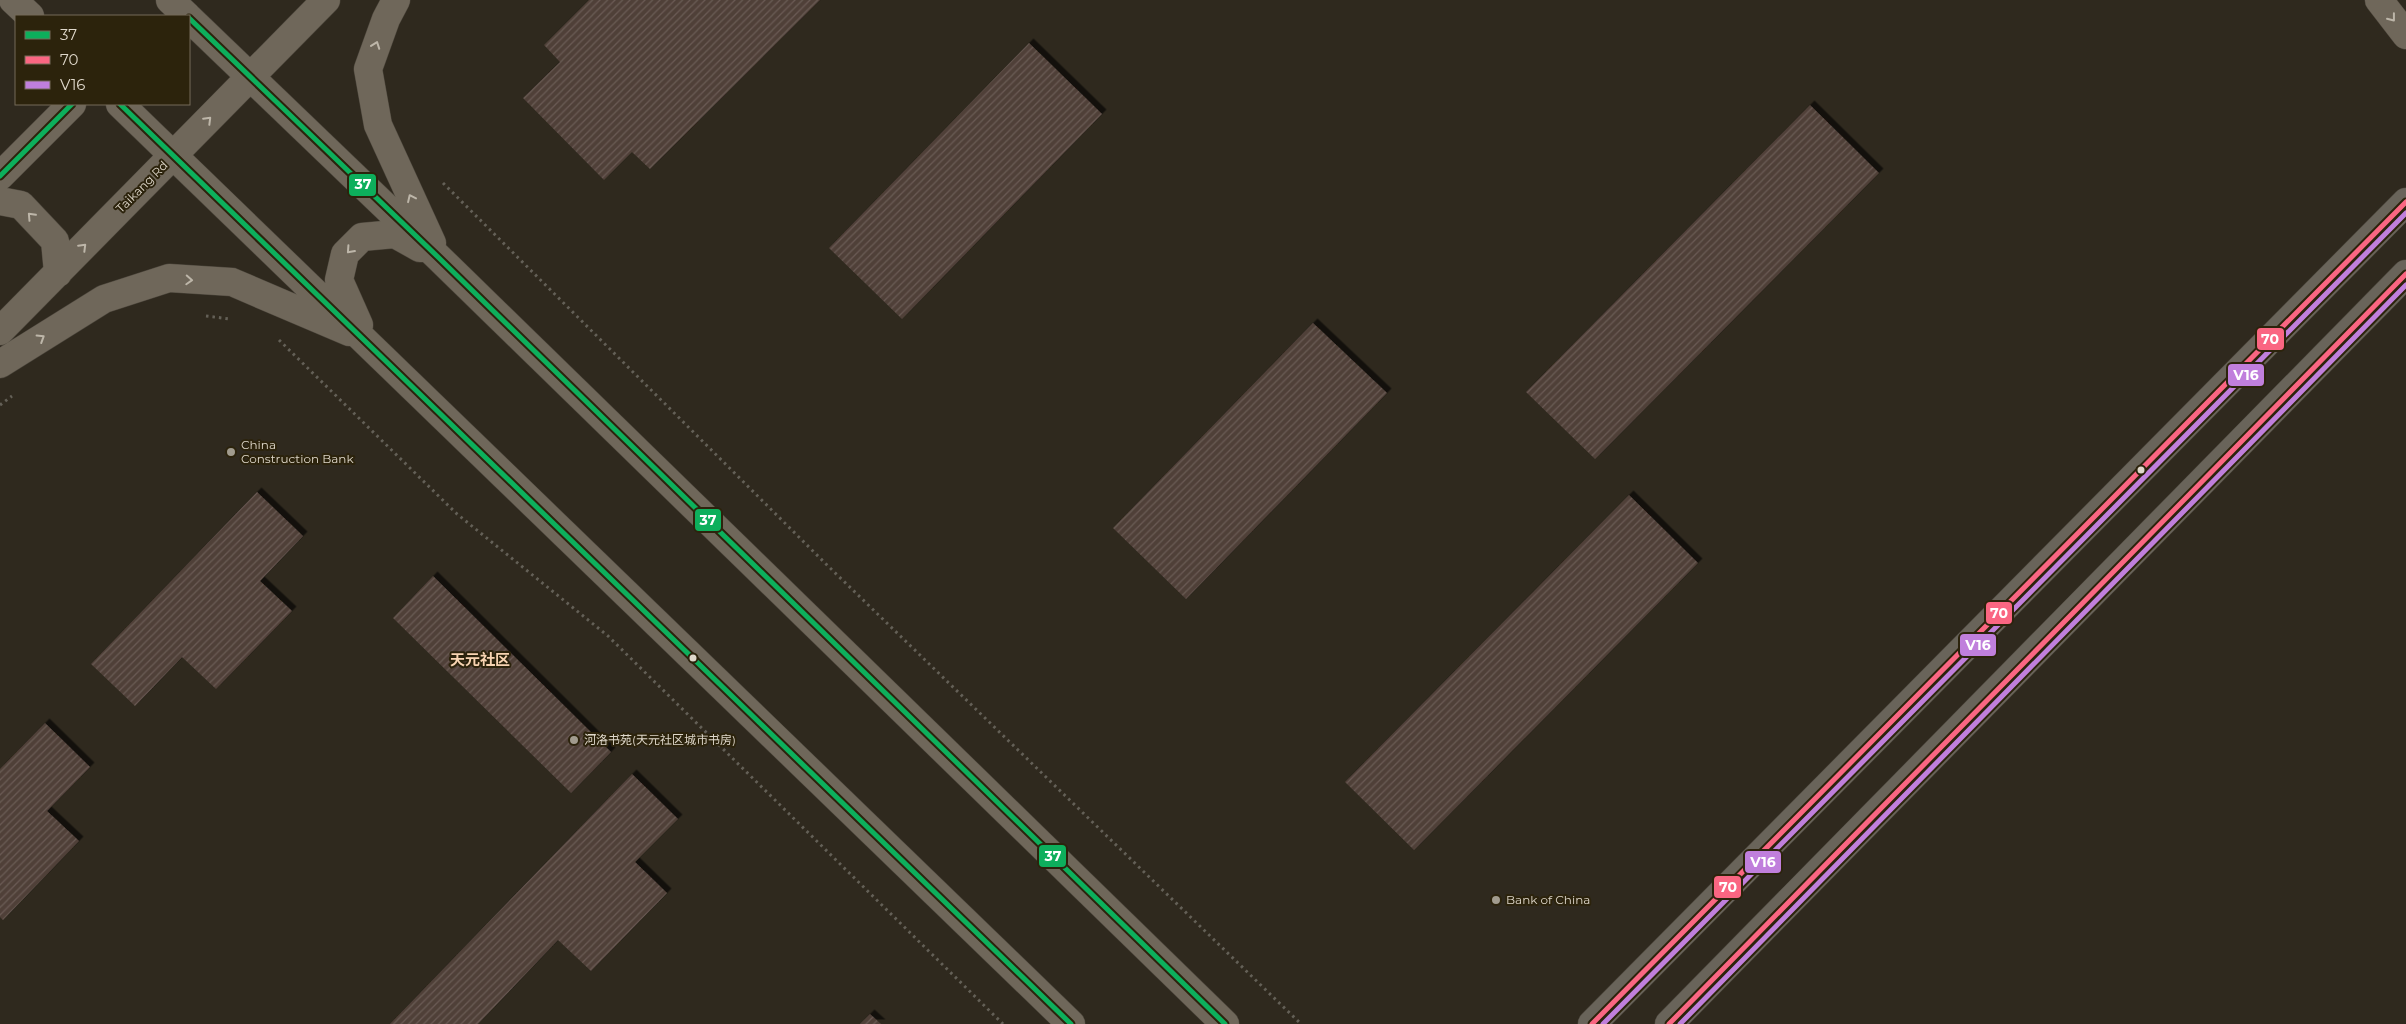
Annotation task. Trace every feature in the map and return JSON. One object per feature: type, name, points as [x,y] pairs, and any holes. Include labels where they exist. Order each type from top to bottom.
[{"type":"main road","points":[[13,0],[29,15]]},
{"type":"main road","name":"Taikang Rd","points":[[0,331],[326,0]]},
{"type":"main road","points":[[396,0],[386,19],[368,69],[378,125],[439,258]]},
{"type":"main road","points":[[2379,0],[2406,35]]},
{"type":"main road","points":[[190,23],[252,77],[1225,1024]]},
{"type":"main road","points":[[0,176],[71,105]]},
{"type":"main road","points":[[121,105],[1071,1024]]},
{"type":"main road","points":[[0,201],[21,205],[55,241],[58,273]]},
{"type":"main road","points":[[364,338],[339,280],[345,254],[362,237],[395,234],[439,258]]},
{"type":"main road","points":[[0,364],[104,299],[169,278],[232,282],[364,338]]},
{"type":"street","points":[[1592,1024],[2406,202]]},
{"type":"street","points":[[1669,1024],[2406,274]]},
{"type":"path","points":[[442,182],[836,573],[1301,1024]]},
{"type":"path","points":[[200,315],[236,320]]},
{"type":"path","points":[[277,338],[457,514],[608,636],[1003,1024]]},
{"type":"building","points":[[589,0],[820,0],[650,169],[632,152],[604,180],[523,98],[560,62],[544,45]]},
{"type":"building","points":[[1029,43],[1102,114],[902,319],[829,248]]},
{"type":"building","points":[[1810,105],[1879,173],[1595,459],[1526,392]]},
{"type":"building","points":[[1313,323],[1387,393],[1186,599],[1113,528]]},
{"type":"building","points":[[257,492],[303,536],[260,581],[292,611],[216,689],[182,657],[135,706],[91,664]]},
{"type":"building","points":[[1629,495],[1698,563],[1414,850],[1345,782]]},
{"type":"building","points":[[433,576],[611,752],[571,793],[393,618]]},
{"type":"building","points":[[45,723],[90,767],[47,811],[79,841],[3,920],[0,917],[0,769]]},
{"type":"building","points":[[632,774],[678,819],[635,862],[667,893],[591,971],[558,940],[478,1024],[390,1024]]},
{"type":"building","points":[[870,1014],[881,1024],[860,1024]]},
{"type":"transit line","name":"37","points":[[190,19],[439,258],[1225,1024]]},
{"type":"transit line","name":"37","points":[[0,176],[71,105]]},
{"type":"transit line","name":"37","points":[[121,105],[1071,1024]]},
{"type":"transit line","name":"70","points":[[1592,1024],[2406,202]]},
{"type":"transit line","name":"V16","points":[[1603,1024],[2406,213]]},
{"type":"transit line","name":"70","points":[[1669,1024],[2406,274]]},
{"type":"transit line","name":"V16","points":[[1680,1024],[2406,285]]},
{"type":"place","name":"China Construction Bank","points":[[231,452]]},
{"type":"place","name":"河洛书苑(天元社区城市书房)","points":[[574,740]]},
{"type":"place","name":"Bank of China","points":[[1496,900]]},
{"type":"district","name":"天元社区","points":[[480,660]]}]
